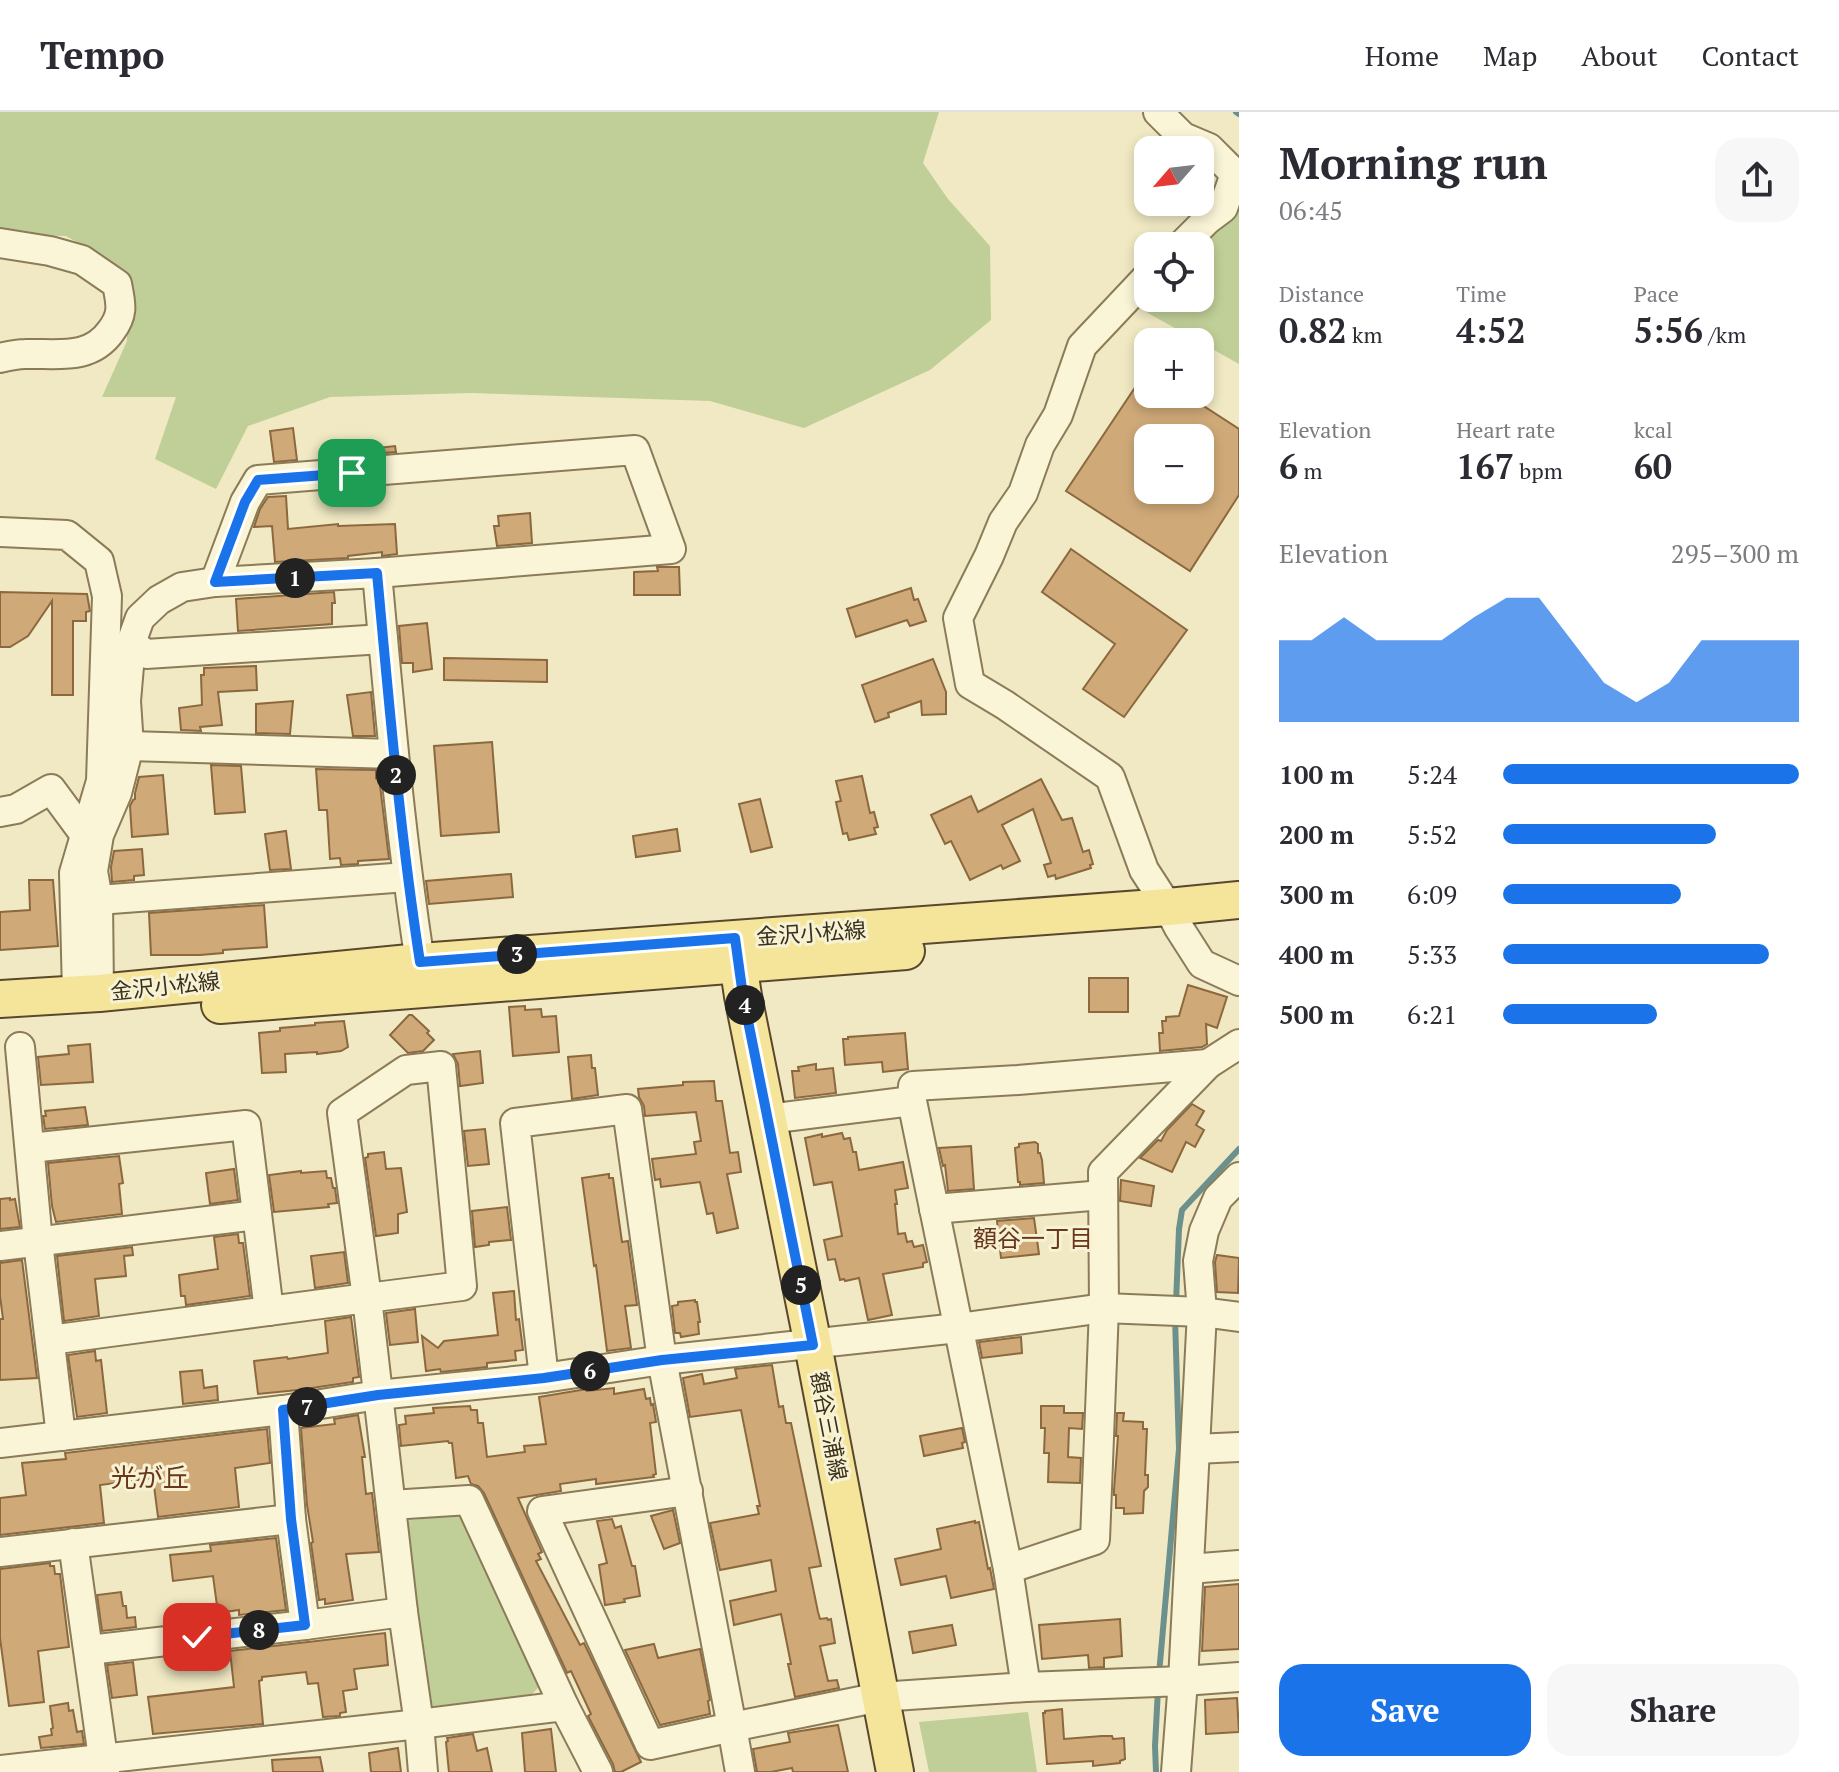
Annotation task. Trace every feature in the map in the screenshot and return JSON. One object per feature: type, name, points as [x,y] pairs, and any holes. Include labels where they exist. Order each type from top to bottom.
[{"type":"main road","name":"金沢小松線","points":[[1174,918],[1239,900]]},
{"type":"main road","name":"金沢小松線","points":[[10,1035],[736,952],[1174,918],[1239,924]]},
{"type":"main road","name":"金沢小松線","points":[[0,999],[420,962],[736,952]]},
{"type":"main road","name":"額谷三浦線","points":[[736,952],[895,1772]]},
{"type":"street","points":[[1158,112],[1183,137],[1209,148],[1235,174],[1223,208],[1195,232]]},
{"type":"street","points":[[0,243],[82,260],[117,284],[121,303],[119,320],[103,343],[71,354],[22,354],[0,358]]},
{"type":"street","points":[[1134,291],[1082,346],[1058,415],[1040,445],[1023,493],[1003,522],[958,618],[970,684],[1110,777],[1144,870],[1202,964],[1239,981]]},
{"type":"street","points":[[88,993],[98,900],[93,871],[99,835],[117,793],[129,746],[126,701],[131,643],[140,618],[159,600],[182,587],[215,582],[377,573],[671,549],[635,450],[258,480],[245,502],[215,582]]},
{"type":"street","points":[[0,532],[67,535],[99,561],[107,596],[101,781],[74,873],[88,993]]},
{"type":"street","points":[[377,573],[393,754],[420,962]]},
{"type":"street","points":[[131,643],[146,654],[383,639]]},
{"type":"street","points":[[129,746],[393,754]]},
{"type":"street","points":[[0,812],[16,809],[51,789],[85,835]]},
{"type":"street","points":[[98,900],[407,877]]},
{"type":"street","points":[[10,1035],[30,1148],[61,1436]]},
{"type":"street","points":[[1008,1569],[1095,1540],[1104,1308],[1103,1172],[1208,1064],[1239,1044]]},
{"type":"street","points":[[1026,1687],[1008,1569],[912,1101],[913,1086],[1208,1064]]},
{"type":"street","points":[[50,1340],[367,1298],[462,1286],[441,1066],[406,1070],[342,1113],[367,1298],[423,1772]]},
{"type":"street","points":[[768,1119],[912,1101]]},
{"type":"street","points":[[544,1378],[515,1123],[627,1109],[662,1360],[740,1772]]},
{"type":"street","points":[[30,1148],[246,1125],[269,1311]]},
{"type":"street","points":[[1176,1772],[1167,1682],[1189,1569],[1195,1449],[1198,1261],[1204,1231],[1218,1198],[1239,1177]]},
{"type":"street","points":[[934,1209],[1103,1195]]},
{"type":"street","points":[[0,1246],[257,1215]]},
{"type":"street","points":[[0,1443],[1104,1308],[1239,1317]]},
{"type":"street","points":[[283,1410],[291,1519],[305,1625]]},
{"type":"street","points":[[1195,1449],[1239,1447]]},
{"type":"street","points":[[688,1491],[542,1511],[650,1745],[880,1697],[1239,1677]]},
{"type":"street","points":[[391,1505],[469,1500],[564,1706],[598,1772]]},
{"type":"street","points":[[0,1552],[291,1519]]},
{"type":"street","points":[[73,1543],[104,1765]]},
{"type":"street","points":[[1189,1569],[1239,1565]]},
{"type":"street","points":[[89,1650],[403,1612]]},
{"type":"street","points":[[0,1770],[104,1765],[564,1706]]},
{"type":"green space","points":[[0,112],[939,112],[923,163],[948,199],[990,246],[991,320],[930,370],[804,428],[710,401],[471,393],[330,397],[248,426],[216,489],[155,459],[176,397],[102,397],[127,341],[127,271],[66,236],[0,235]]},
{"type":"green space","points":[[1239,209],[1239,364],[1214,350],[1214,328],[1175,328],[1146,312],[1214,312],[1214,233]]},
{"type":"green space","points":[[463,1514],[545,1681],[530,1696],[426,1707],[403,1521]]},
{"type":"green space","points":[[1028,1712],[1037,1772],[929,1772],[919,1722]]},
{"type":"building","points":[[1134,389],[1134,408],[1207,408],[1239,429],[1239,495],[1190,571],[1066,491]]},
{"type":"building","points":[[293,428],[297,460],[274,462],[270,431]]},
{"type":"building","points":[[395,446],[396,452],[343,456],[343,452]]},
{"type":"building","points":[[286,496],[288,529],[338,524],[395,524],[397,554],[382,556],[382,552],[348,558],[275,562],[272,526],[254,527],[268,497]]},
{"type":"building","points":[[530,513],[532,543],[497,546],[494,526],[499,526],[498,516]]},
{"type":"building","points":[[1071,549],[1187,630],[1124,717],[1083,689],[1115,644],[1042,592]]},
{"type":"building","points":[[657,567],[679,567],[680,595],[634,595],[634,572],[658,571]]},
{"type":"building","points":[[911,588],[926,621],[910,626],[907,620],[856,637],[847,609]]},
{"type":"building","points":[[0,592],[87,594],[90,611],[86,612],[86,621],[73,621],[73,695],[52,695],[52,601],[28,636],[10,647],[0,647]]},
{"type":"building","points":[[334,592],[332,624],[238,631],[236,599]]},
{"type":"building","points":[[427,623],[432,669],[413,672],[413,663],[402,663],[399,626]]},
{"type":"building","points":[[444,658],[547,660],[547,682],[444,680]]},
{"type":"building","points":[[933,659],[946,692],[946,714],[922,715],[921,701],[888,713],[889,717],[875,722],[862,685]]},
{"type":"building","points":[[256,666],[257,690],[218,692],[222,725],[200,727],[201,731],[181,730],[179,708],[202,705],[201,675],[204,675],[204,668]]},
{"type":"building","points":[[371,692],[375,736],[353,736],[347,695]]},
{"type":"building","points":[[293,701],[290,734],[256,733],[256,704]]},
{"type":"building","points":[[492,742],[499,832],[441,836],[434,746]]},
{"type":"building","points":[[211,765],[241,766],[245,812],[215,814]]},
{"type":"building","points":[[316,769],[376,770],[389,859],[341,865],[340,858],[330,859],[327,810],[319,810]]},
{"type":"building","points":[[163,775],[168,834],[132,837],[130,806],[135,799],[139,777]]},
{"type":"building","points":[[862,776],[870,813],[874,812],[878,827],[874,828],[876,834],[849,840],[847,833],[843,834],[836,802],[841,801],[836,781]]},
{"type":"building","points":[[1041,779],[1062,820],[1072,818],[1083,852],[1089,850],[1093,864],[1091,868],[1056,879],[1055,875],[1048,877],[1044,865],[1051,863],[1033,809],[1002,825],[1020,861],[1003,869],[1001,865],[970,880],[951,841],[945,844],[931,815],[971,796],[978,812]]},
{"type":"building","points":[[760,799],[772,847],[751,852],[739,804]]},
{"type":"building","points":[[677,829],[680,851],[636,857],[633,836]]},
{"type":"building","points":[[286,831],[291,869],[270,870],[265,834]]},
{"type":"building","points":[[142,849],[144,875],[134,876],[134,880],[112,882],[114,851]]},
{"type":"building","points":[[511,874],[513,897],[429,904],[426,881]]},
{"type":"building","points":[[29,880],[53,880],[58,946],[0,950],[0,912],[30,910]]},
{"type":"building","points":[[264,905],[267,947],[200,955],[151,955],[149,913]]},
{"type":"building","points":[[1089,978],[1128,978],[1128,1012],[1089,1012]]},
{"type":"building","points":[[1188,985],[1227,997],[1217,1028],[1206,1024],[1207,1044],[1202,1047],[1160,1051],[1162,1021],[1166,1021],[1166,1017],[1179,1016]]},
{"type":"building","points":[[525,1006],[525,1010],[541,1009],[542,1017],[556,1016],[559,1052],[513,1056],[509,1007]]},
{"type":"building","points":[[409,1015],[429,1031],[427,1033],[434,1040],[423,1051],[408,1053],[390,1035]]},
{"type":"building","points":[[344,1021],[348,1047],[317,1054],[285,1054],[286,1072],[262,1073],[259,1033]]},
{"type":"building","points":[[905,1033],[908,1069],[883,1072],[882,1062],[845,1065],[843,1039]]},
{"type":"building","points":[[90,1044],[93,1082],[41,1085],[38,1057],[69,1054],[68,1046]]},
{"type":"building","points":[[480,1051],[483,1083],[460,1086],[458,1064],[453,1054]]},
{"type":"building","points":[[591,1055],[598,1095],[572,1099],[568,1057]]},
{"type":"building","points":[[816,1064],[816,1070],[833,1068],[836,1093],[795,1098],[792,1071]]},
{"type":"building","points":[[714,1081],[716,1101],[722,1101],[730,1153],[738,1152],[741,1172],[727,1174],[738,1228],[717,1233],[713,1213],[707,1214],[700,1182],[661,1187],[660,1179],[655,1180],[652,1159],[696,1154],[694,1142],[701,1141],[696,1112],[645,1116],[638,1089]]},
{"type":"building","points":[[1192,1104],[1204,1111],[1196,1125],[1204,1130],[1195,1147],[1186,1142],[1172,1172],[1140,1158],[1158,1140],[1161,1141],[1167,1130]]},
{"type":"building","points":[[85,1107],[88,1125],[45,1129],[45,1111]]},
{"type":"building","points":[[485,1129],[489,1164],[468,1166],[464,1131]]},
{"type":"building","points":[[842,1133],[844,1139],[850,1138],[859,1170],[903,1162],[908,1188],[895,1190],[898,1234],[905,1233],[907,1242],[912,1241],[914,1247],[923,1245],[927,1262],[923,1263],[923,1267],[883,1274],[892,1315],[868,1320],[859,1278],[840,1280],[835,1259],[828,1260],[824,1240],[842,1236],[832,1182],[814,1185],[805,1138]]},
{"type":"building","points":[[1035,1142],[1042,1160],[1044,1183],[1020,1185],[1015,1148],[1019,1144]]},
{"type":"building","points":[[971,1146],[974,1189],[948,1191],[939,1148]]},
{"type":"building","points":[[384,1152],[386,1169],[401,1168],[407,1212],[398,1214],[398,1233],[376,1236],[365,1158],[368,1154]]},
{"type":"building","points":[[119,1156],[123,1183],[119,1184],[122,1214],[56,1222],[48,1163]]},
{"type":"building","points":[[234,1169],[238,1200],[210,1204],[206,1173]]},
{"type":"building","points":[[326,1171],[335,1188],[337,1203],[328,1204],[329,1207],[274,1212],[269,1175]]},
{"type":"building","points":[[609,1174],[609,1178],[613,1178],[622,1242],[628,1241],[637,1305],[625,1306],[631,1348],[607,1351],[582,1178]]},
{"type":"building","points":[[1121,1180],[1154,1186],[1151,1206],[1120,1201]]},
{"type":"building","points":[[0,1199],[15,1199],[20,1227],[0,1229]]},
{"type":"building","points":[[507,1207],[511,1240],[475,1247],[472,1211]]},
{"type":"building","points":[[1034,1218],[1039,1254],[1001,1258],[997,1221]]},
{"type":"building","points":[[238,1234],[239,1243],[243,1243],[250,1296],[186,1305],[185,1296],[181,1296],[179,1275],[218,1269],[214,1237]]},
{"type":"building","points":[[132,1247],[133,1255],[124,1256],[126,1276],[95,1279],[99,1316],[64,1321],[57,1256]]},
{"type":"building","points":[[344,1252],[348,1283],[315,1288],[311,1256]]},
{"type":"building","points":[[1217,1255],[1239,1258],[1238,1293],[1217,1292]]},
{"type":"building","points":[[22,1260],[37,1378],[0,1380],[0,1319],[3,1319],[0,1263]]},
{"type":"building","points":[[514,1291],[523,1350],[515,1351],[516,1360],[487,1363],[487,1367],[426,1371],[422,1336],[438,1348],[444,1341],[498,1335],[493,1293]]},
{"type":"building","points":[[695,1300],[699,1334],[681,1337],[680,1333],[675,1333],[672,1306]]},
{"type":"building","points":[[415,1309],[418,1342],[390,1345],[386,1313]]},
{"type":"building","points":[[351,1317],[359,1377],[353,1378],[353,1382],[258,1394],[254,1361],[328,1353],[325,1321]]},
{"type":"building","points":[[1021,1337],[1022,1353],[982,1358],[979,1342]]},
{"type":"building","points":[[95,1351],[96,1361],[101,1360],[107,1413],[77,1417],[68,1355]]},
{"type":"building","points":[[772,1365],[779,1407],[783,1406],[786,1423],[791,1423],[821,1566],[809,1568],[818,1612],[820,1619],[831,1619],[835,1643],[820,1646],[828,1681],[837,1680],[839,1688],[795,1697],[781,1614],[734,1625],[730,1601],[776,1591],[771,1560],[720,1570],[710,1523],[759,1514],[741,1410],[690,1417],[683,1378],[702,1374],[704,1384],[737,1378],[735,1369]]},
{"type":"building","points":[[202,1370],[204,1388],[217,1386],[218,1400],[183,1404],[180,1372]]},
{"type":"building","points":[[614,1388],[614,1394],[644,1389],[646,1399],[650,1398],[653,1404],[656,1422],[650,1423],[654,1477],[596,1484],[596,1479],[560,1484],[561,1491],[518,1498],[542,1552],[538,1554],[541,1559],[536,1561],[580,1645],[584,1643],[641,1762],[621,1772],[615,1772],[571,1671],[567,1673],[484,1493],[471,1484],[468,1476],[456,1478],[452,1443],[401,1446],[399,1425],[406,1424],[405,1416],[434,1413],[433,1408],[470,1406],[471,1410],[477,1410],[478,1423],[483,1423],[487,1457],[525,1452],[524,1446],[546,1444],[539,1397]]},
{"type":"building","points":[[1041,1406],[1064,1406],[1064,1413],[1083,1413],[1082,1429],[1069,1428],[1068,1457],[1081,1458],[1080,1483],[1048,1482],[1049,1453],[1044,1453],[1045,1428],[1041,1428]]},
{"type":"building","points":[[1117,1413],[1124,1413],[1123,1421],[1143,1422],[1143,1429],[1147,1429],[1145,1475],[1148,1475],[1148,1487],[1144,1491],[1143,1513],[1124,1514],[1124,1508],[1116,1508]]},
{"type":"building","points":[[358,1415],[365,1457],[362,1457],[366,1494],[372,1493],[379,1552],[346,1554],[353,1600],[325,1604],[325,1599],[319,1600],[311,1543],[301,1428],[335,1424],[334,1419]]},
{"type":"building","points":[[962,1428],[963,1448],[924,1456],[920,1436]]},
{"type":"building","points":[[267,1429],[270,1463],[235,1468],[239,1507],[158,1517],[153,1478],[100,1485],[104,1523],[0,1535],[0,1498],[26,1495],[22,1463],[66,1459],[65,1453]]},
{"type":"building","points":[[673,1510],[680,1543],[664,1549],[651,1516]]},
{"type":"building","points":[[612,1519],[615,1528],[621,1526],[632,1566],[635,1566],[640,1596],[605,1605],[599,1565],[607,1563],[597,1521]]},
{"type":"building","points":[[979,1522],[994,1589],[951,1598],[946,1576],[901,1585],[895,1559],[941,1549],[937,1529]]},
{"type":"building","points":[[276,1538],[286,1610],[239,1615],[239,1610],[218,1613],[213,1576],[173,1581],[170,1555],[211,1551],[210,1545]]},
{"type":"building","points":[[50,1563],[54,1566],[55,1574],[60,1574],[69,1647],[38,1651],[44,1702],[9,1706],[0,1638],[0,1569]]},
{"type":"building","points":[[1239,1584],[1239,1649],[1202,1651],[1205,1587]]},
{"type":"building","points":[[121,1592],[127,1618],[135,1617],[136,1627],[102,1631],[97,1595]]},
{"type":"building","points":[[1120,1619],[1122,1656],[1104,1658],[1104,1667],[1089,1668],[1088,1655],[1042,1659],[1039,1625]]},
{"type":"building","points":[[952,1625],[956,1645],[913,1653],[909,1632]]},
{"type":"building","points":[[385,1633],[388,1665],[354,1669],[357,1689],[343,1691],[346,1712],[340,1713],[340,1716],[323,1717],[318,1683],[308,1684],[306,1672],[262,1677],[259,1681],[263,1724],[153,1734],[148,1697],[234,1687],[230,1651]]},
{"type":"building","points":[[654,1644],[658,1658],[700,1649],[710,1714],[660,1725],[625,1650]]},
{"type":"building","points":[[133,1662],[137,1695],[112,1698],[107,1665]]},
{"type":"building","points":[[1237,1698],[1239,1732],[1206,1734],[1205,1700]]},
{"type":"building","points":[[68,1703],[69,1711],[73,1710],[77,1732],[82,1731],[84,1744],[41,1748],[39,1737],[52,1735],[50,1706]]},
{"type":"building","points":[[1062,1709],[1064,1739],[1124,1738],[1125,1759],[1120,1763],[1093,1766],[1093,1761],[1047,1764],[1043,1713]]},
{"type":"building","points":[[838,1725],[848,1772],[793,1772],[792,1768],[757,1772],[753,1749],[790,1742],[788,1733]]},
{"type":"building","points":[[551,1729],[556,1772],[525,1772],[522,1733]]},
{"type":"building","points":[[473,1734],[477,1751],[487,1748],[492,1772],[449,1772],[447,1738]]},
{"type":"building","points":[[398,1748],[401,1772],[371,1772],[369,1753]]},
{"type":"building","points":[[320,1757],[323,1772],[273,1772],[272,1760]]},
{"type":"waterway","points":[[1176,1303],[1182,1210],[1239,1149]]},
{"type":"waterway","points":[[1159,1674],[1179,1449],[1175,1318]]},
{"type":"waterway","points":[[1156,1772],[1158,1689]]},
{"type":"district","name":"額谷一丁目","points":[[1033,1239]]},
{"type":"district","name":"光が丘","points":[[150,1478]]},
{"type":"route","points":[[197,1637],[305,1625],[291,1519],[283,1410],[378,1395],[544,1378],[662,1360],[813,1345],[743,996],[735,938],[420,962],[393,754],[377,573],[215,582],[245,502],[258,480],[352,473]]}]
